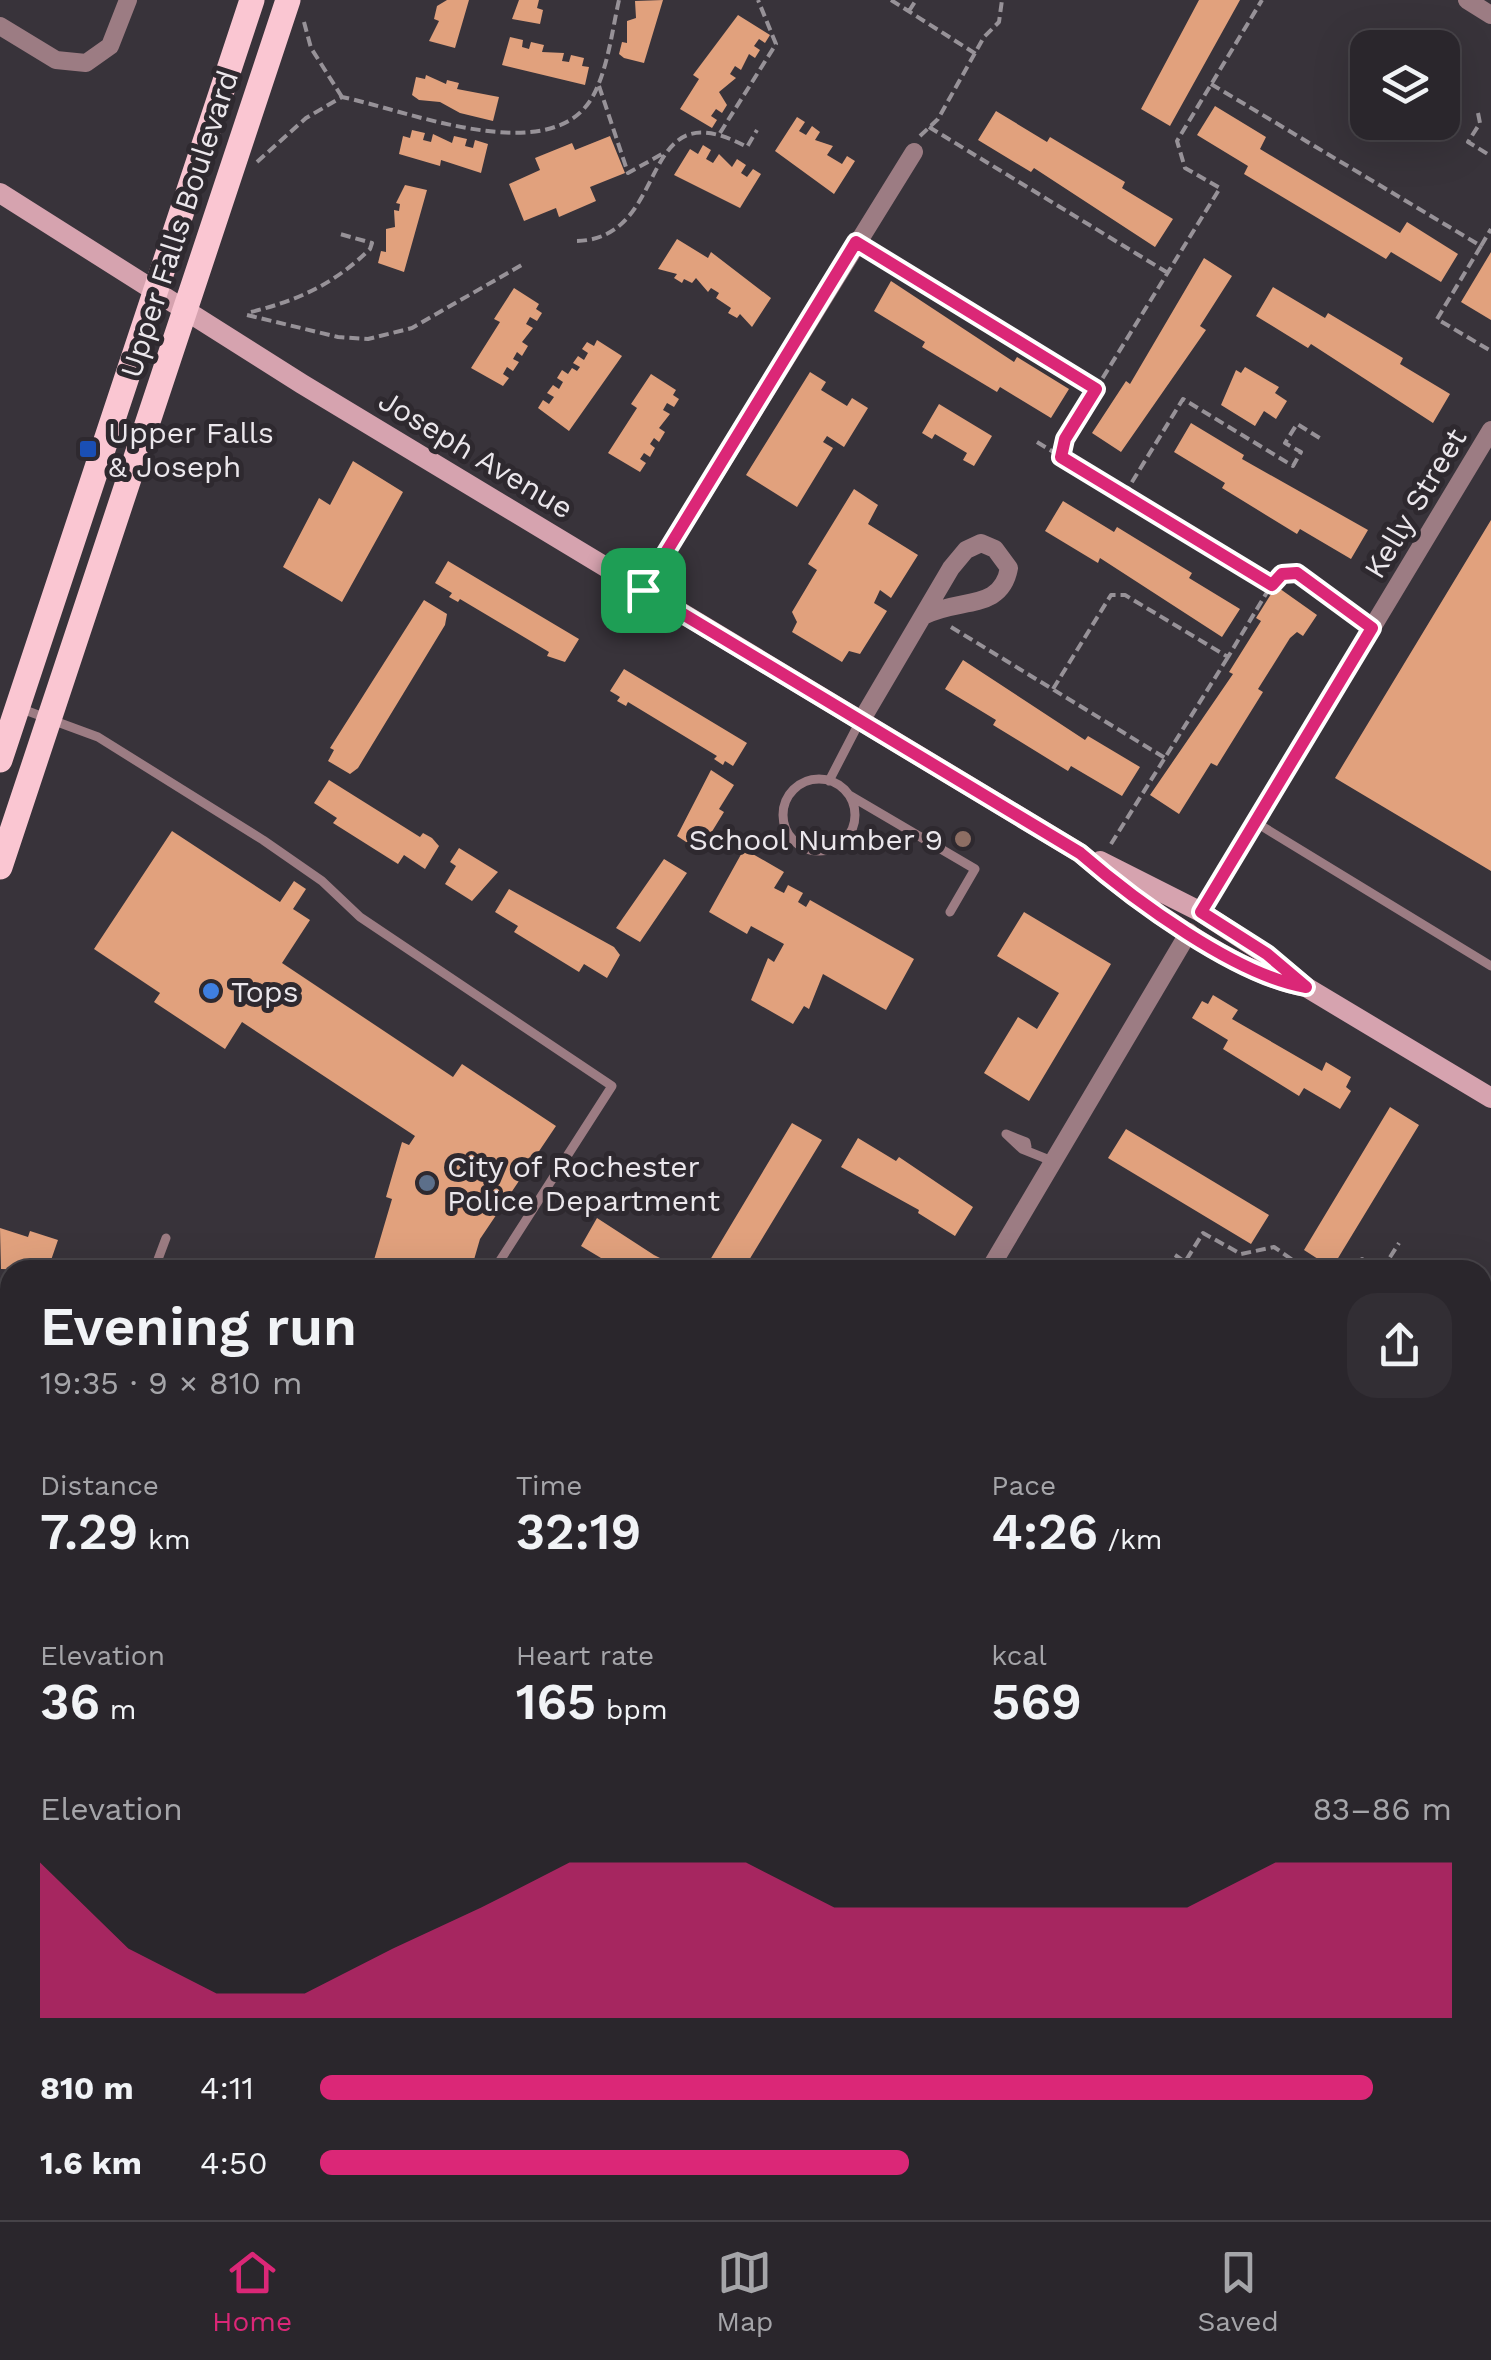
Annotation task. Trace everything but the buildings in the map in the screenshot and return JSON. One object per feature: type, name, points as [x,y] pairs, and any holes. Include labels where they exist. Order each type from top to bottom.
[{"type":"main road","name":"Upper Falls Boulevard","points":[[0,760],[252,0]]},
{"type":"main road","name":"Upper Falls Boulevard","points":[[0,867],[186,309],[296,8]]},
{"type":"main road","name":"Joseph Avenue","points":[[0,193],[643,590],[1090,857],[1201,912],[1267,954],[1306,987],[1490,1094]]},
{"type":"main road","name":"Joseph Avenue","points":[[1090,857],[1140,902],[1270,977],[1306,987]]},
{"type":"street","points":[[0,26],[56,60],[86,64],[110,46],[128,0]]},
{"type":"street","points":[[1467,0],[1491,15]]},
{"type":"street","points":[[643,590],[913,148]]},
{"type":"street","name":"Kelly Street","points":[[1201,912],[1491,430]]},
{"type":"street","points":[[860,720],[966,550],[981,543],[1004,557],[1009,568],[1000,593],[926,615]]},
{"type":"street","points":[[995,1260],[1190,932]]},
{"type":"lane","points":[[17,707],[98,736],[263,840],[322,880],[360,916],[612,1086],[500,1260]]},
{"type":"lane","points":[[829,781],[860,720]]},
{"type":"lane","points":[[847,793],[854,821],[844,841],[823,850],[800,845],[785,826],[786,801],[802,783],[829,781],[975,869],[950,912]]},
{"type":"lane","points":[[1255,822],[1491,966]]},
{"type":"lane","points":[[1026,1147],[1053,1162]]},
{"type":"lane","points":[[158,1260],[166,1238]]},
{"type":"path","points":[[254,165],[306,118],[342,97],[502,134],[549,132],[582,110],[598,83],[619,0]]},
{"type":"path","points":[[720,132],[776,44],[758,0]]},
{"type":"path","points":[[891,0],[976,54]]},
{"type":"path","points":[[909,12],[916,0]]},
{"type":"path","points":[[913,148],[930,127],[984,37],[999,22],[1002,0]]},
{"type":"path","points":[[1061,457],[1065,439],[1220,188],[1185,168],[1177,141],[1262,0]]},
{"type":"path","points":[[296,8],[311,48],[342,97]]},
{"type":"path","points":[[598,83],[628,173],[700,131],[720,132],[747,147],[758,130]]},
{"type":"path","points":[[1211,84],[1481,246]]},
{"type":"path","points":[[1478,113],[1480,122],[1468,142],[1491,156]]},
{"type":"path","points":[[930,127],[1168,274]]},
{"type":"path","points":[[577,241],[603,240],[639,207],[662,154]]},
{"type":"path","points":[[1491,229],[1437,318],[1491,351]]},
{"type":"path","points":[[340,234],[372,243],[370,249],[330,283],[306,296],[249,313],[299,329],[368,339],[412,328],[524,263]]},
{"type":"path","points":[[856,242],[1096,389]]},
{"type":"path","points":[[1124,495],[1183,399],[1293,466],[1301,452],[1285,443],[1297,424],[1322,440]]},
{"type":"path","points":[[1037,442],[1272,585]]},
{"type":"path","points":[[1090,857],[1165,758],[1282,574],[1297,573],[1372,628]]},
{"type":"path","points":[[1053,690],[1111,595],[1125,595],[1228,657]]},
{"type":"path","points":[[926,615],[1165,758]]},
{"type":"path","points":[[1187,1260],[1203,1232],[1241,1254],[1274,1247],[1293,1260]]},
{"type":"path","points":[[1388,1260],[1399,1242]]},
{"type":"path","points":[[1174,1255],[1183,1260]]},
{"type":"place","name":"Upper Falls & Joseph","points":[[88,449]]},
{"type":"place","name":"School Number 9","points":[[963,839]]},
{"type":"place","name":"Tops","points":[[211,991]]},
{"type":"place","name":"City of Rochester Police Department","points":[[427,1183]]},
{"type":"route","points":[[856,242],[1096,389],[1065,439],[1061,457],[1272,585],[1282,574],[1297,573],[1372,628],[1201,912],[1267,954],[1306,987],[1286,984],[1242,963],[1140,902],[1080,853],[643,590],[856,242]]}]
